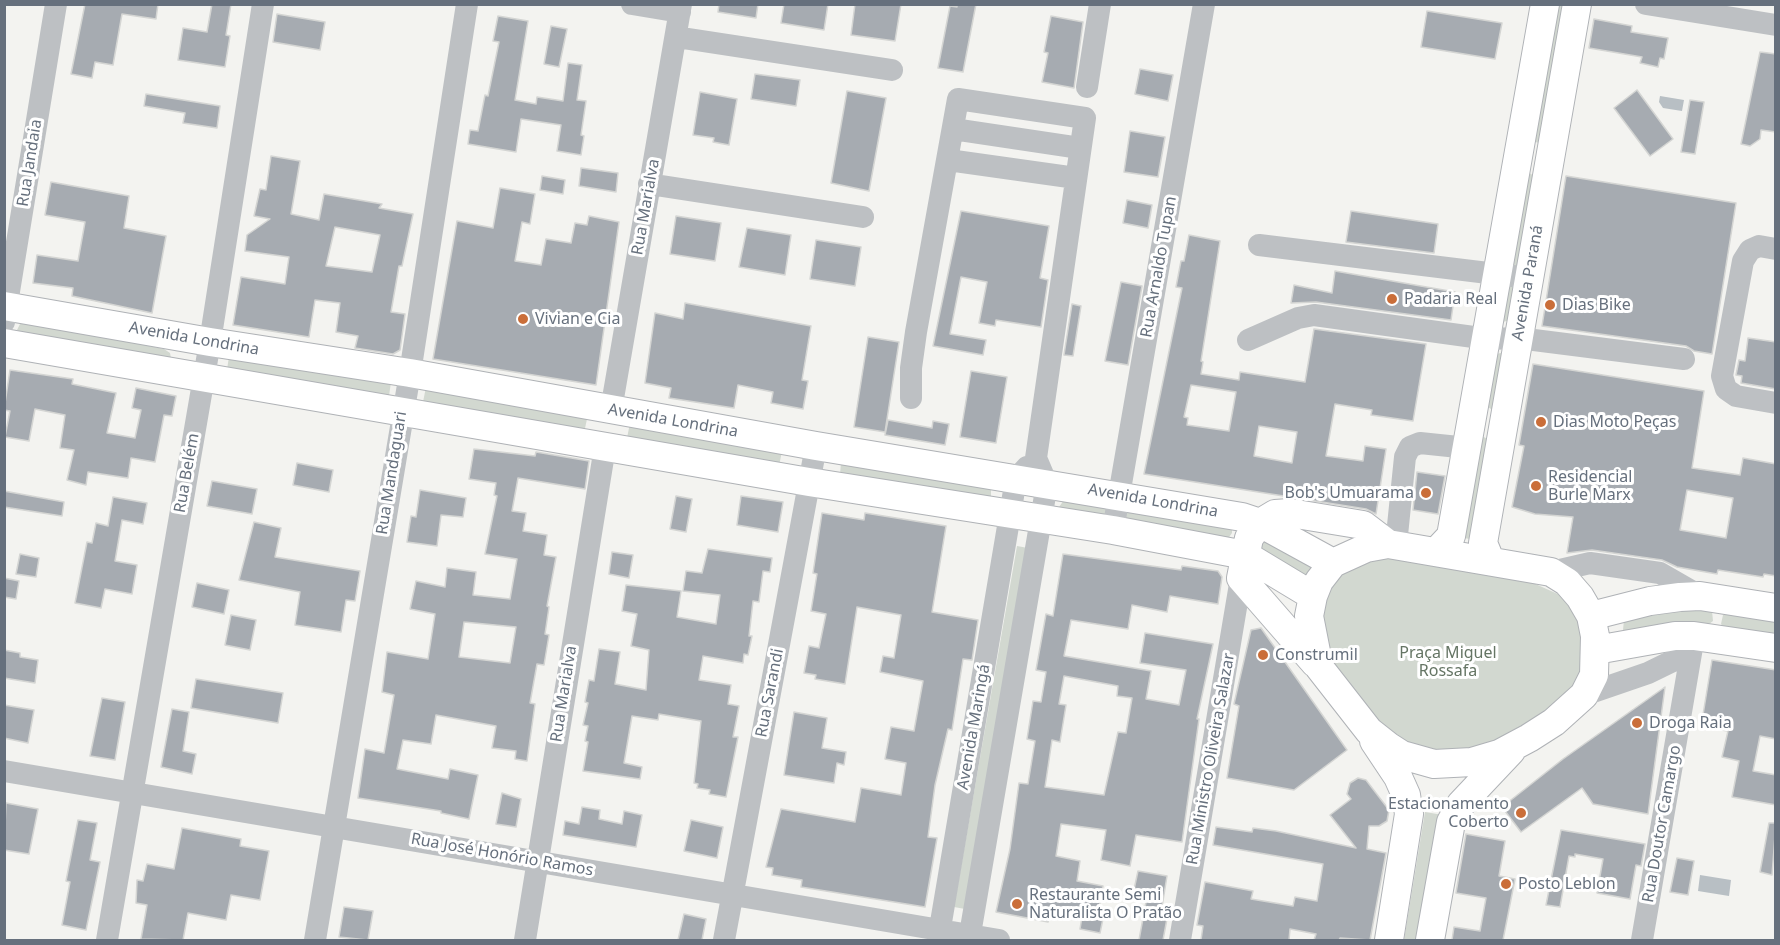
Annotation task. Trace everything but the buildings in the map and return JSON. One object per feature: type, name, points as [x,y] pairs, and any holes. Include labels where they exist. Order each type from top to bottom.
[{"type":"main road","name":"Avenida Paraná","points":[[1436,552],[1451,536],[1488,339],[1545,4]]},
{"type":"main road","name":"Avenida Paraná","points":[[1490,560],[1483,543],[1576,4]]},
{"type":"main road","points":[[1518,158],[1549,163]]},
{"type":"main road","name":"Avenida Londrina","points":[[5,312],[410,373],[816,446],[1242,517],[1260,523],[1333,563]]},
{"type":"main road","points":[[4,343],[809,482],[1113,530],[1243,566],[1313,596]]},
{"type":"main road","points":[[605,447],[611,410]]},
{"type":"main road","points":[[1470,436],[1504,428]]},
{"type":"main road","points":[[1389,940],[1409,814],[1406,795],[1398,777],[1369,731],[1318,668],[1243,566],[1249,538],[1260,523],[1275,514],[1290,513],[1363,525],[1392,545]]},
{"type":"main road","points":[[1318,668],[1310,628],[1313,596],[1333,563],[1360,550],[1392,545],[1551,572],[1567,582],[1580,597],[1591,616],[1596,650],[1594,675],[1584,694],[1554,722],[1499,754],[1472,762],[1434,764],[1402,754],[1369,731]]},
{"type":"main road","points":[[1591,616],[1650,601],[1700,596],[1776,608]]},
{"type":"main road","points":[[1596,650],[1675,636],[1692,644],[1776,648]]},
{"type":"main road","points":[[1430,940],[1451,822],[1461,804],[1516,745]]},
{"type":"street","name":"Rua Jandaia","points":[[5,312],[56,4]]},
{"type":"street","name":"Rua Belém","points":[[107,940],[210,342],[263,4]]},
{"type":"street","name":"Rua Mandaguari","points":[[315,940],[410,373],[467,4]]},
{"type":"street","points":[[632,4],[681,8]]},
{"type":"street","points":[[1087,87],[1100,4]]},
{"type":"street","name":"Rua Arnaldo Tupan","points":[[1113,530],[1204,4]]},
{"type":"street","points":[[1646,4],[1740,11],[1776,25]]},
{"type":"street","name":"Rua Marialva","points":[[611,410],[681,8]]},
{"type":"street","points":[[676,37],[892,70]]},
{"type":"street","points":[[911,398],[911,369],[916,332],[958,99],[1085,118],[1036,458],[1047,484]]},
{"type":"street","points":[[953,129],[1080,148]]},
{"type":"street","points":[[948,160],[1076,178]]},
{"type":"street","points":[[649,184],[863,217]]},
{"type":"street","points":[[1258,245],[1529,278]]},
{"type":"street","points":[[1776,249],[1759,246],[1749,250],[1743,261],[1722,376],[1726,389],[1736,396],[1776,403]]},
{"type":"street","points":[[1248,340],[1298,318],[1314,315],[1488,339],[1518,338],[1684,359]]},
{"type":"street","points":[[1392,545],[1405,457],[1410,447],[1420,443],[1470,436]]},
{"type":"street","name":"Rua Sarandi","points":[[724,940],[816,446]]},
{"type":"street","name":"Rua Marialva","points":[[525,940],[605,447]]},
{"type":"street","points":[[1016,479],[1036,458]]},
{"type":"street","name":"Avenida Maringá","points":[[939,935],[1016,479]]},
{"type":"street","name":"Avenida Maringá","points":[[969,938],[1047,484]]},
{"type":"street","points":[[1551,572],[1590,563],[1660,573],[1700,596]]},
{"type":"street","name":"Rua Ministro Oliveira Salazar","points":[[1180,940],[1243,566]]},
{"type":"street","points":[[1584,694],[1648,673],[1692,644]]},
{"type":"street","name":"Rua Doutor Camargo","points":[[1642,940],[1692,644]]},
{"type":"street","name":"Rua José Honório Ramos","points":[[4,771],[732,894],[939,935],[999,940]]},
{"type":"street","points":[[966,774],[996,778]]},
{"type":"green space","points":[[1554,5],[1563,5],[1540,143],[1530,141]]},
{"type":"green space","points":[[1528,172],[1534,176],[1510,320],[1503,322],[1500,319]]},
{"type":"green space","points":[[26,321],[164,349],[170,353],[171,358],[21,336],[17,330],[20,324]]},
{"type":"green space","points":[[1504,352],[1494,411],[1488,407],[1497,354]]},
{"type":"green space","points":[[229,356],[391,382],[389,396],[227,370]]},
{"type":"green space","points":[[426,387],[587,419],[584,433],[423,402]]},
{"type":"green space","points":[[630,423],[782,451],[779,466],[627,438]]},
{"type":"green space","points":[[1482,436],[1489,440],[1470,539],[1464,538]]},
{"type":"green space","points":[[841,462],[991,488],[991,496],[989,500],[840,475]]},
{"type":"green space","points":[[1064,500],[1101,505],[1106,509],[1106,516],[1059,507]]},
{"type":"green space","points":[[1124,508],[1232,529],[1232,533],[1227,540],[1125,523]]},
{"type":"green space","points":[[1260,537],[1312,565],[1314,571],[1309,579],[1256,550]]},
{"type":"green space","points":[[1017,546],[1028,548],[965,909],[954,907]]},
{"type":"green space","name":"Praça Miguel Rossafa","points":[[1386,558],[1531,582],[1560,595],[1582,622],[1584,674],[1544,719],[1460,758],[1394,743],[1325,663],[1318,614],[1333,584],[1342,574],[1371,560]]},
{"type":"green space","points":[[1678,608],[1712,611],[1713,621],[1709,624],[1626,634],[1623,630],[1624,620]]},
{"type":"green space","points":[[1727,612],[1775,619],[1775,637],[1724,628],[1721,624],[1723,615]]},
{"type":"green space","points":[[1425,812],[1443,815],[1421,940],[1404,940]]},
{"type":"shaded area","points":[[1660,96],[1684,100],[1682,111],[1663,108],[1659,102]]},
{"type":"shaded area","points":[[1700,875],[1731,880],[1729,896],[1698,891]]},
{"type":"place","name":"Padaria Real","points":[[1392,299]]},
{"type":"place","name":"Dias Bike","points":[[1550,305]]},
{"type":"place","name":"Vivian e Cia","points":[[523,319]]},
{"type":"place","name":"Dias Moto Peças","points":[[1541,422]]},
{"type":"place","name":"Residencial Burle Marx","points":[[1536,486]]},
{"type":"place","name":"Bob's Umuarama","points":[[1426,493]]},
{"type":"place","name":"Construmil","points":[[1263,655]]},
{"type":"place","name":"Droga Raia","points":[[1637,723]]},
{"type":"place","name":"Estacionamento Coberto","points":[[1521,813]]},
{"type":"place","name":"Posto Leblon","points":[[1506,884]]},
{"type":"place","name":"Restaurante Semi Naturalista O Pratão","points":[[1017,904]]}]
